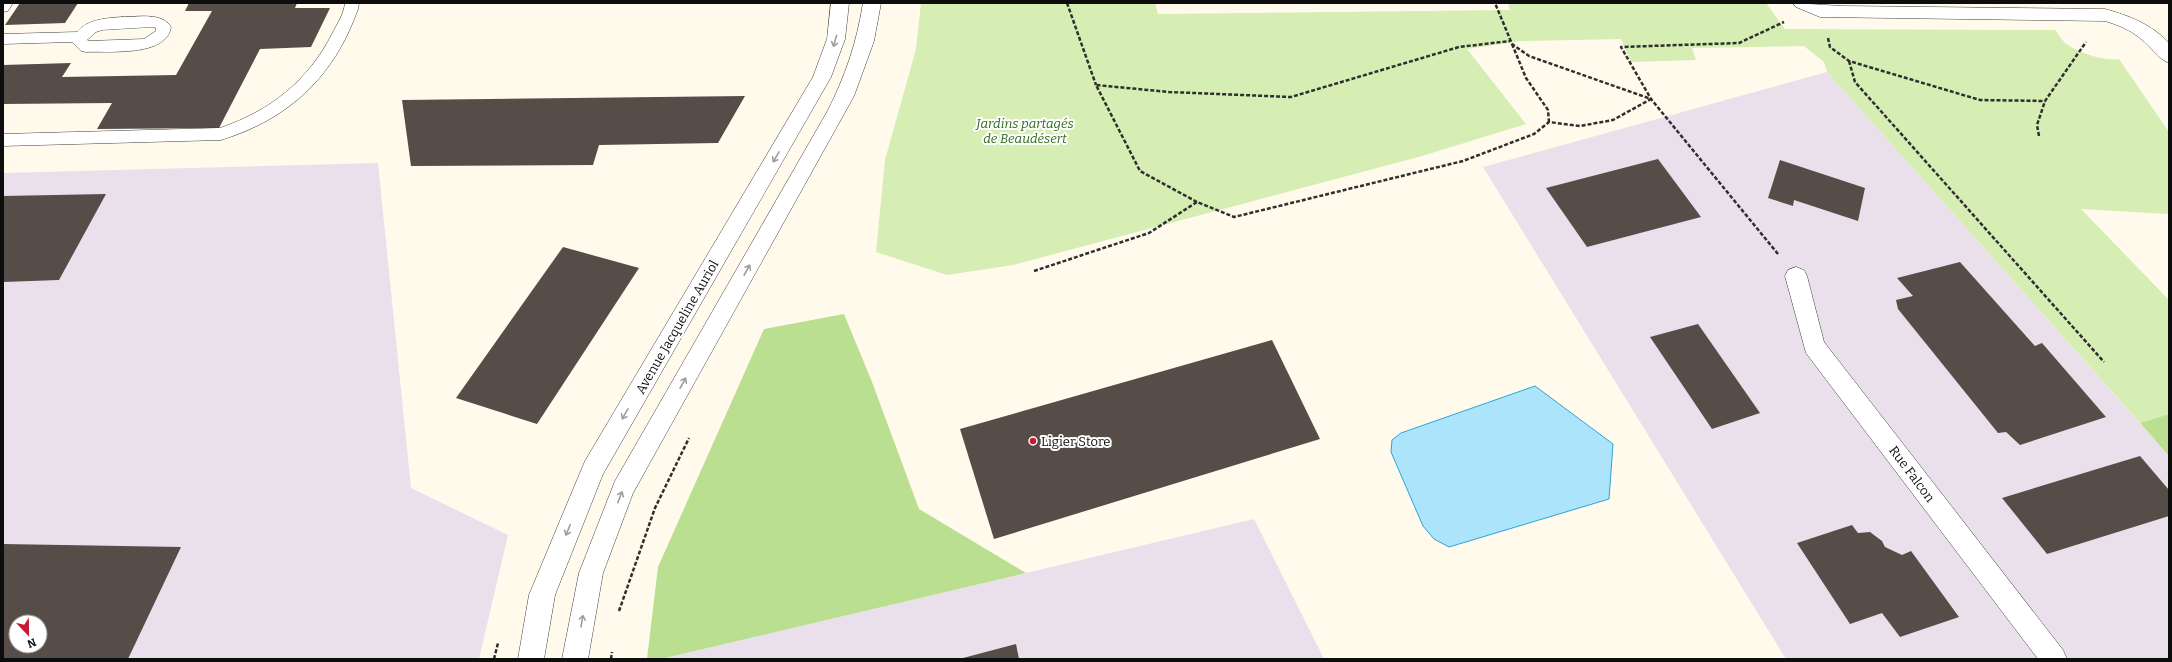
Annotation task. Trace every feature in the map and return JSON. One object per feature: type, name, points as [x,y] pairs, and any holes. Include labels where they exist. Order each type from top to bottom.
[{"type":"street","name":"Avenue Jacqueline Auriol","points":[[531,659],[542,595],[592,470],[822,77],[836,39],[840,3]]},
{"type":"street","points":[[575,659],[591,573],[623,489],[815,148],[832,122],[858,68],[871,15],[872,3]]},
{"type":"street","points":[[1802,3],[1820,11],[1842,12],[2105,15],[2130,22],[2145,30],[2160,44],[2169,56]]},
{"type":"street","name":"Rue Falcon","points":[[1796,276],[1814,346],[2054,659]]},
{"type":"lane","points":[[3,7],[6,3]]},
{"type":"lane","points":[[3,140],[221,134],[246,127],[265,116],[297,93],[320,69],[335,45],[352,3]]},
{"type":"lane","points":[[3,40],[80,37],[91,27],[99,24],[153,22],[160,23],[164,28],[163,34],[157,40],[148,44],[86,47],[79,41],[80,37]]},
{"type":"path","points":[[1067,3],[1096,85],[1140,171],[1197,202],[1234,217],[1463,161],[1534,134],[1549,122],[1580,126],[1613,120],[1650,99]]},
{"type":"path","points":[[1494,3],[1526,78],[1548,110],[1549,122]]},
{"type":"path","points":[[1786,20],[1782,24],[1739,43],[1621,47],[1650,99],[1796,276]]},
{"type":"path","points":[[1827,33],[1830,47],[1849,62],[1980,100],[2045,101]]},
{"type":"path","points":[[2039,136],[2037,125],[2045,101],[2088,39]]},
{"type":"path","points":[[1096,85],[1176,93],[1290,97],[1459,47],[1511,42],[1529,56],[1650,99]]},
{"type":"path","points":[[1849,62],[1856,82],[2104,362]]},
{"type":"path","points":[[1034,271],[1149,233],[1197,202]]},
{"type":"shaded area","points":[[1827,72],[2169,456],[2169,659],[1786,659],[1483,167]]},
{"type":"shaded area","points":[[378,163],[411,488],[508,535],[479,659],[3,659],[3,173]]},
{"type":"shaded area","points":[[1254,519],[1324,659],[661,659],[1026,573]]},
{"type":"green space","name":"Jardins partagés de Beaudésert","points":[[921,3],[1155,3],[1158,14],[1510,10],[1508,3],[1766,3],[1785,29],[2055,30],[2070,47],[2091,56],[2106,59],[2119,59],[2169,132],[2169,214],[2081,209],[2169,300],[2169,414],[2140,423],[1827,72],[1824,62],[1804,46],[1692,48],[1696,60],[1631,62],[1621,39],[1521,41],[1467,49],[1526,124],[1422,156],[1013,265],[947,275],[876,252],[885,160],[916,49]]},
{"type":"green space","points":[[844,314],[872,382],[919,509],[1026,573],[661,659],[647,659],[658,567],[764,329]]},
{"type":"green space","points":[[2169,414],[2169,456],[2140,423]]},
{"type":"water","points":[[1535,386],[1613,444],[1609,499],[1449,547],[1434,539],[1423,526],[1391,452],[1392,440],[1401,433]]},
{"type":"building","points":[[20,3],[78,3],[65,23],[5,25]]},
{"type":"building","points":[[189,3],[297,3],[295,8],[330,8],[311,47],[260,49],[219,128],[97,129],[112,103],[3,104],[3,65],[71,63],[62,77],[176,75],[212,11],[185,11]]},
{"type":"building","points":[[745,96],[718,143],[599,145],[593,165],[411,166],[402,100]]},
{"type":"building","points":[[1658,159],[1701,217],[1587,247],[1546,188]]},
{"type":"building","points":[[1780,160],[1865,188],[1858,221],[1794,200],[1793,206],[1768,198]]},
{"type":"building","points":[[106,194],[59,280],[3,282],[3,196]]},
{"type":"building","points":[[563,247],[639,268],[537,424],[456,398]]},
{"type":"building","points":[[1960,262],[2035,346],[2042,343],[2106,417],[2020,445],[2006,432],[1998,433],[1898,309],[1896,300],[1913,296],[1897,278]]},
{"type":"building","points":[[1698,324],[1760,413],[1712,429],[1650,337]]},
{"type":"building","points":[[1272,340],[1320,439],[994,539],[960,429]]},
{"type":"building","points":[[2140,456],[2169,490],[2169,516],[2047,554],[2002,498]]},
{"type":"building","points":[[1852,525],[1858,533],[1870,532],[1882,541],[1885,547],[1902,555],[1911,551],[1959,617],[1900,637],[1882,613],[1850,624],[1797,543]]},
{"type":"building","points":[[3,544],[181,547],[128,659],[3,659]]},
{"type":"building","points":[[1016,644],[1019,659],[963,659],[963,658]]},
{"type":"place","name":"Ligier Store","points":[[1033,441]]}]
